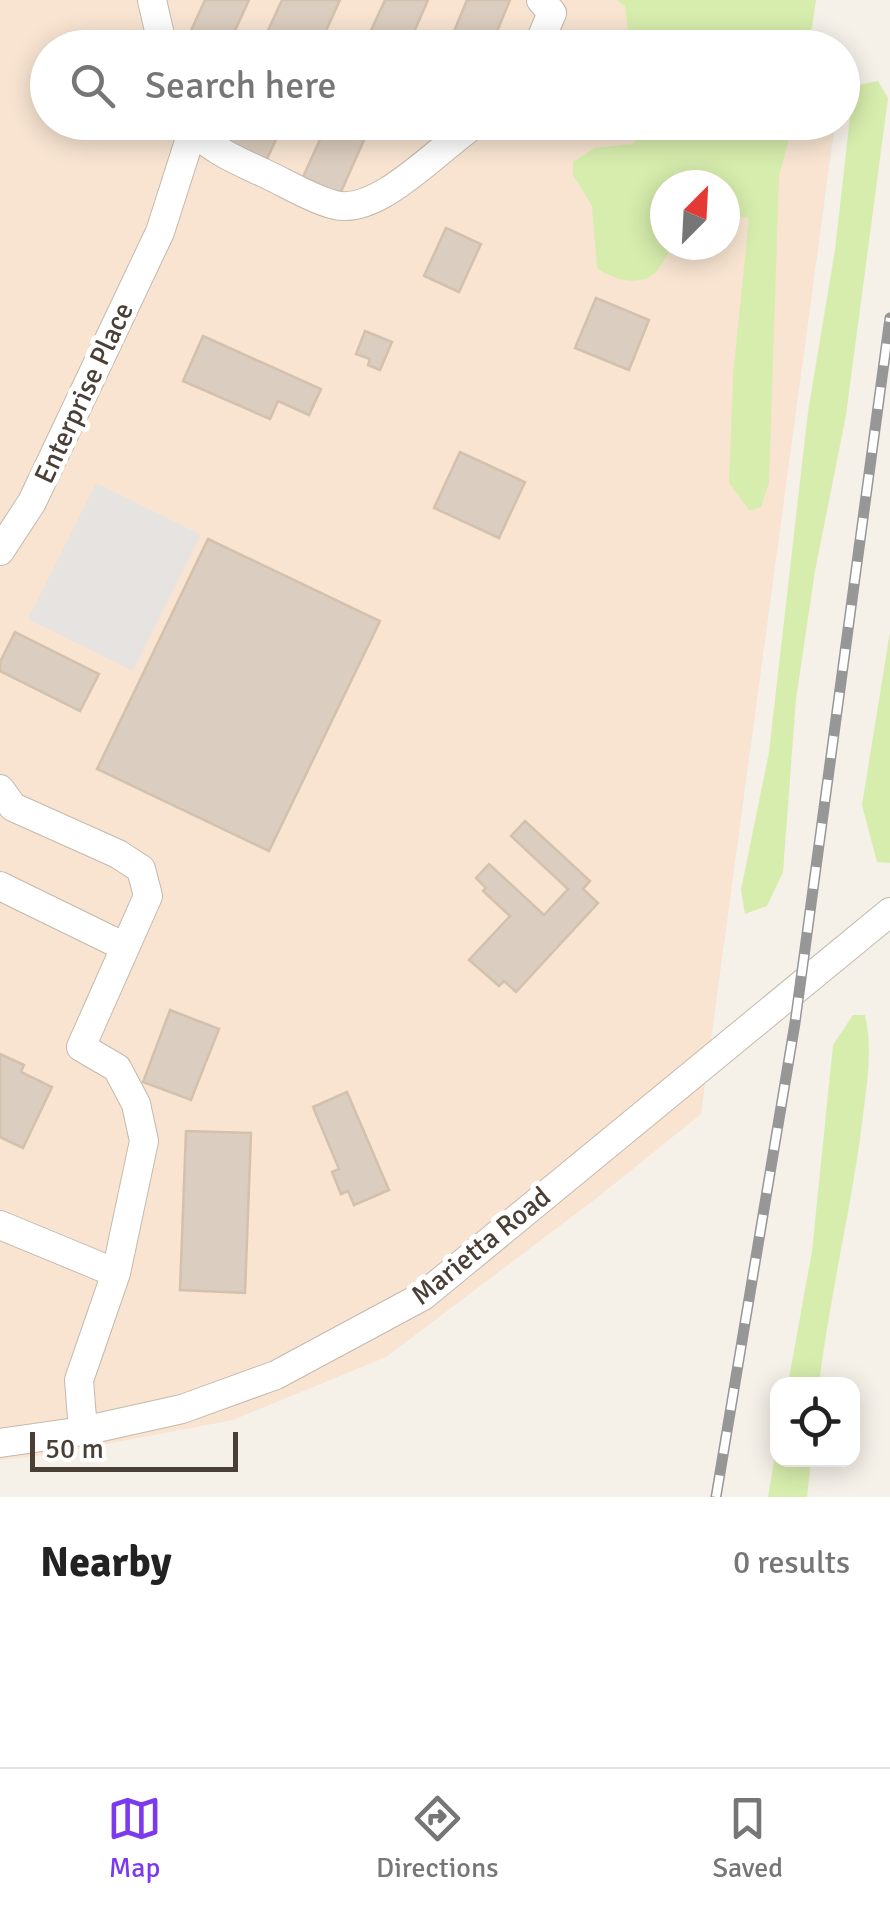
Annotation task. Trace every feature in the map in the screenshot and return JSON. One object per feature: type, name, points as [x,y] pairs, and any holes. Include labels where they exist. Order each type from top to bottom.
[{"type":"street","points":[[152,0],[159,30]]},
{"type":"street","points":[[542,0],[552,13],[545,30]]},
{"type":"street","name":"Enterprise Place","points":[[0,551],[32,502],[160,232],[186,140]]},
{"type":"street","points":[[207,140],[226,155],[337,206],[364,202],[411,176],[451,140]]},
{"type":"street","points":[[0,789],[13,807],[118,854],[141,869],[148,896],[81,1047],[118,1068],[136,1104],[144,1141],[116,1273],[80,1380],[84,1431]]},
{"type":"street","points":[[0,886],[125,947]]},
{"type":"street","name":"Marietta Road","points":[[0,1443],[84,1431],[182,1410],[276,1375],[424,1296],[890,912]]},
{"type":"street","points":[[0,1225],[116,1273]]},
{"type":"shaded area","points":[[0,0],[665,0],[723,30],[30,30],[30,140],[833,140],[701,1114],[386,1357],[233,1420],[53,1454],[0,1460]]},
{"type":"shaded area","points":[[96,483],[201,535],[133,671],[28,619]]},
{"type":"green space","points":[[617,0],[816,0],[812,30],[628,30],[625,6]]},
{"type":"green space","points":[[878,81],[888,98],[846,415],[815,571],[796,699],[783,872],[767,906],[745,914],[741,890],[769,752],[808,412],[835,250],[847,140],[860,140],[860,85]]},
{"type":"green space","points":[[636,140],[789,140],[779,176],[769,483],[761,507],[750,511],[729,483],[733,376],[749,218],[740,216],[740,170],[650,170],[650,260],[664,260],[647,278],[632,281],[597,268],[592,206],[573,175],[573,162],[595,148],[632,144]]},
{"type":"green space","points":[[890,632],[890,863],[877,862],[862,805]]},
{"type":"green space","points":[[853,1015],[865,1015],[868,1078],[820,1377],[789,1377],[812,1251],[833,1045]]},
{"type":"green space","points":[[773,1467],[810,1467],[807,1497],[768,1497]]},
{"type":"building","points":[[205,0],[249,0],[235,30],[191,30]]},
{"type":"building","points":[[282,0],[340,0],[326,30],[268,30]]},
{"type":"building","points":[[385,0],[428,0],[415,30],[371,30]]},
{"type":"building","points":[[467,0],[510,0],[498,30],[454,30]]},
{"type":"building","points":[[220,140],[276,140],[266,161]]},
{"type":"building","points":[[320,140],[364,140],[340,194],[303,177]]},
{"type":"building","points":[[446,228],[481,244],[459,292],[424,276]]},
{"type":"building","points":[[596,298],[649,320],[629,370],[575,348]]},
{"type":"building","points":[[365,331],[392,342],[380,370],[368,365],[370,359],[356,354]]},
{"type":"building","points":[[203,336],[321,389],[309,415],[278,401],[270,419],[183,381]]},
{"type":"building","points":[[460,452],[525,482],[499,538],[434,508]]},
{"type":"building","points":[[208,539],[380,621],[269,851],[97,769]]},
{"type":"building","points":[[15,632],[99,674],[80,711],[0,671],[0,662]]},
{"type":"building","points":[[525,821],[590,881],[583,889],[598,903],[516,992],[504,981],[499,986],[469,960],[510,916],[483,891],[486,888],[476,878],[489,864],[544,915],[568,889],[511,836]]},
{"type":"building","points":[[170,1010],[219,1029],[191,1100],[143,1082]]},
{"type":"building","points":[[0,1054],[24,1065],[21,1072],[52,1087],[23,1148],[0,1137]]},
{"type":"building","points":[[347,1092],[389,1190],[354,1205],[348,1191],[341,1194],[332,1172],[339,1169],[313,1107]]},
{"type":"building","points":[[186,1131],[251,1133],[245,1293],[180,1290]]},
{"type":"railway","points":[[716,1497],[795,1023],[890,318]]}]
